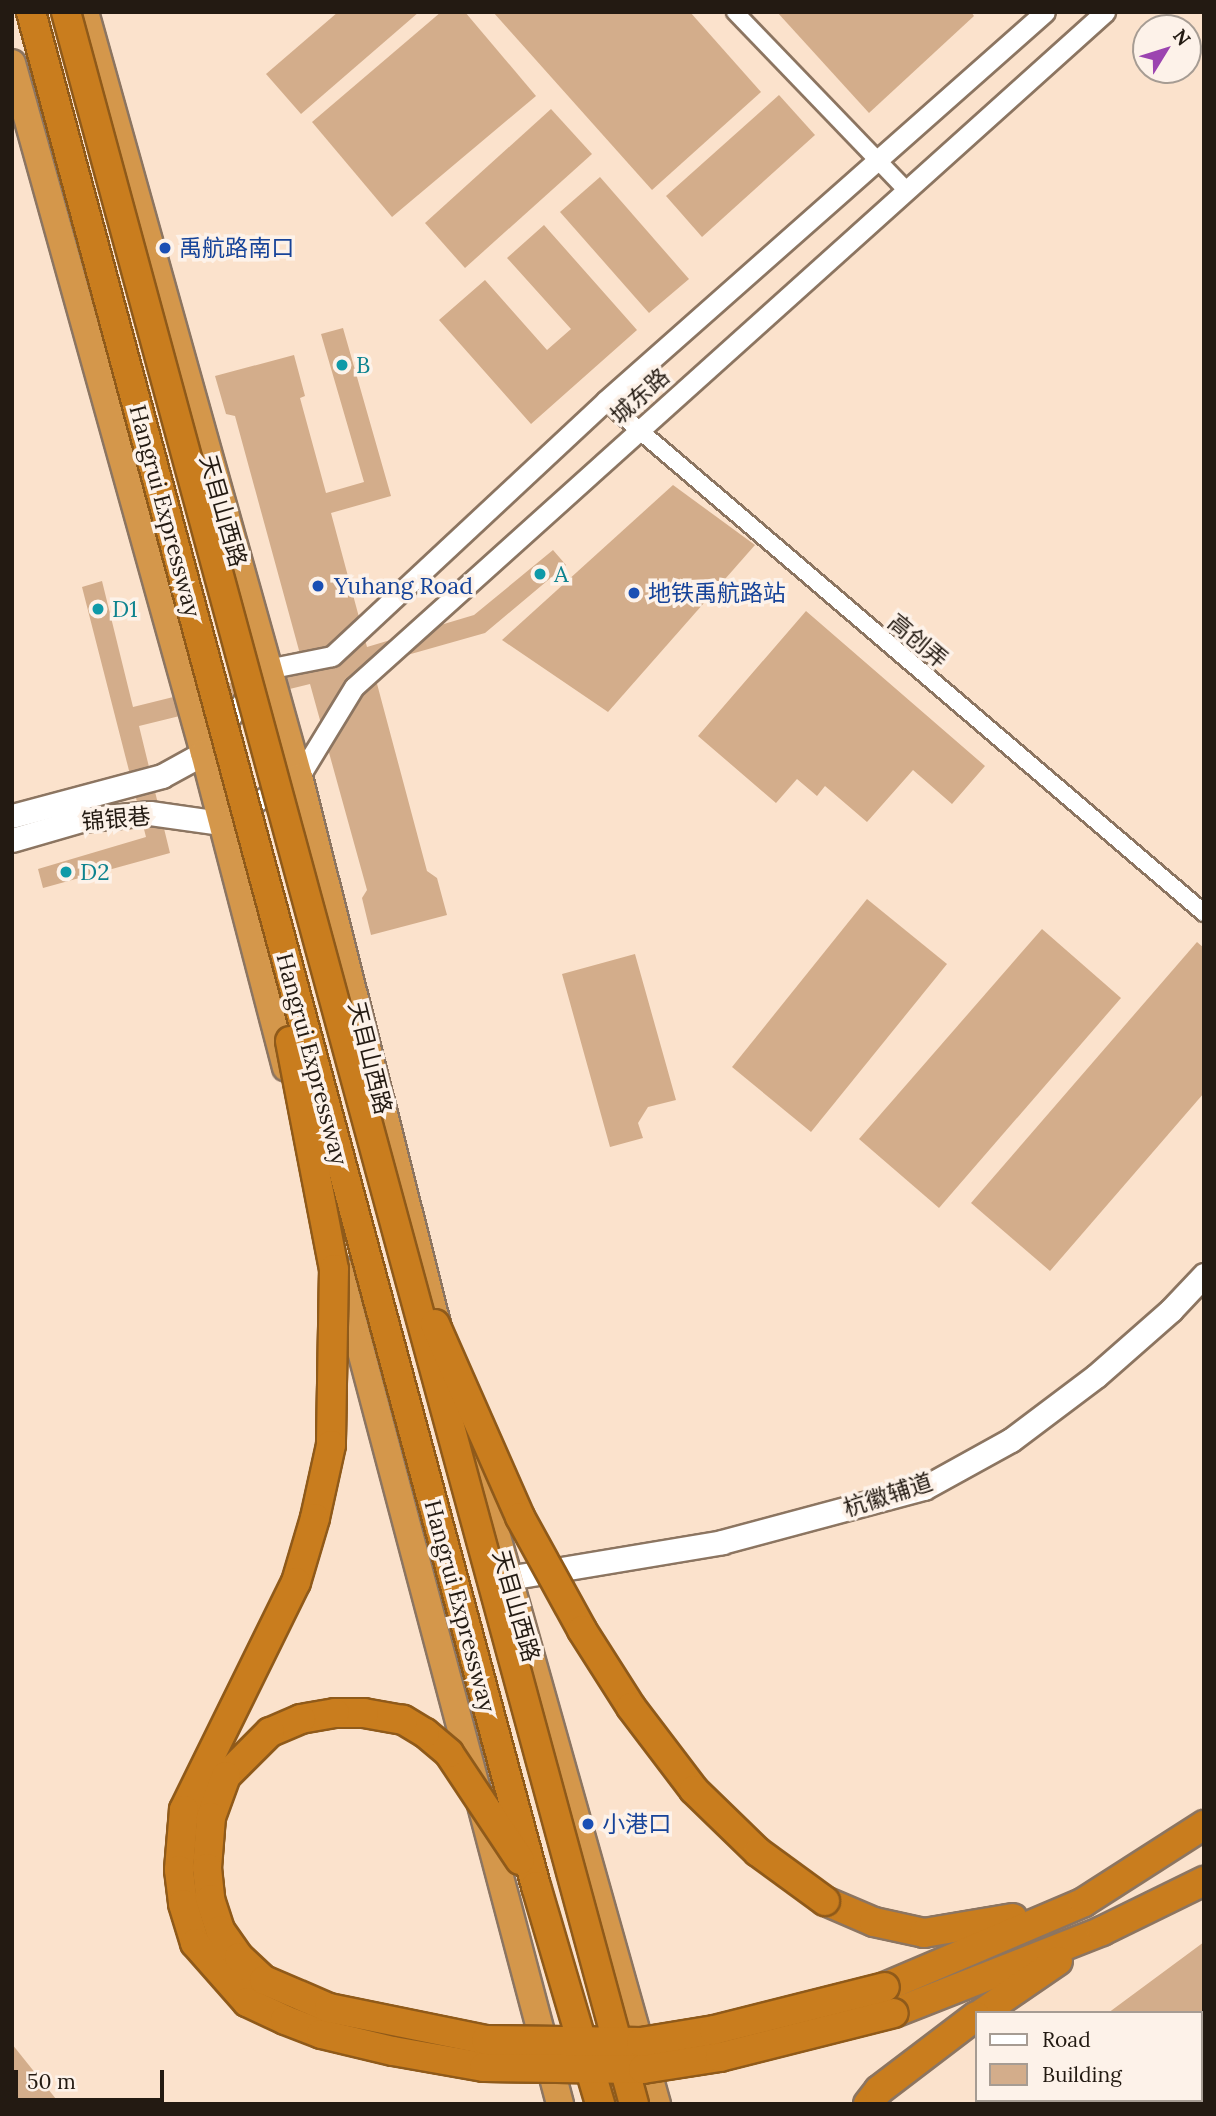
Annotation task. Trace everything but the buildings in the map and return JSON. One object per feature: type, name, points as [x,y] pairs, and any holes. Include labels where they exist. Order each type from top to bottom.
[{"type":"highway","name":"Hangrui Expressway","points":[[32,12],[235,822],[600,2104]]},
{"type":"highway","name":"Hangrui Expressway","points":[[66,12],[634,2104]]},
{"type":"highway","name":"天目山西路","points":[[85,12],[299,776],[437,1325],[657,2104]]},
{"type":"highway","points":[[12,63],[204,753],[235,822],[560,2104]]},
{"type":"highway","points":[[235,822],[334,1269],[331,1445],[315,1518],[296,1582],[184,1810],[179,1870],[183,1904],[195,1942],[220,1975],[247,2002],[285,2020],[321,2034],[393,2051],[484,2067],[643,2069],[720,2057],[1102,1931],[1204,1881]]},
{"type":"highway","points":[[394,1228],[520,1517],[582,1630],[631,1707],[694,1790],[758,1852],[825,1901],[874,1922],[925,1933],[978,1926],[1084,1902]]},
{"type":"highway","points":[[536,1886],[489,1809],[449,1753],[403,1720],[364,1713],[335,1713],[301,1719],[270,1732],[226,1776],[211,1817],[206,1868],[210,1899],[220,1930],[239,1957],[264,1980],[329,2008],[486,2040],[640,2042],[890,2000],[1084,1902],[1204,1825]]},
{"type":"highway","points":[[985,2011],[1102,1931]]},
{"type":"highway","points":[[868,2104],[879,2090],[974,2017]]},
{"type":"main road","name":"锦银巷","points":[[12,816],[162,776],[204,753]]},
{"type":"main road","name":"锦银巷","points":[[12,840],[80,820],[150,813],[235,822]]},
{"type":"main road","name":"杭徽辅道","points":[[508,1578],[722,1542],[924,1488],[1011,1440],[1096,1376],[1171,1310],[1204,1275]]},
{"type":"street","points":[[735,12],[906,190]]},
{"type":"street","name":"城东路","points":[[267,669],[332,656],[605,401],[1045,12]]},
{"type":"street","name":"城东路","points":[[235,822],[299,776],[354,687],[1105,12]]},
{"type":"street","name":"高创弄","points":[[605,401],[1204,913]]},
{"type":"street","points":[[204,753],[267,669]]},
{"type":"place","name":"禹航路南口","points":[[165,248]]},
{"type":"place","name":"B","points":[[342,365]]},
{"type":"place","name":"A","points":[[540,574]]},
{"type":"place","name":"Yuhang Road","points":[[318,586]]},
{"type":"place","name":"地铁禹航路站","points":[[634,593]]},
{"type":"place","name":"D1","points":[[98,609]]},
{"type":"place","name":"D2","points":[[66,872]]},
{"type":"place","name":"小港口","points":[[588,1824]]}]
